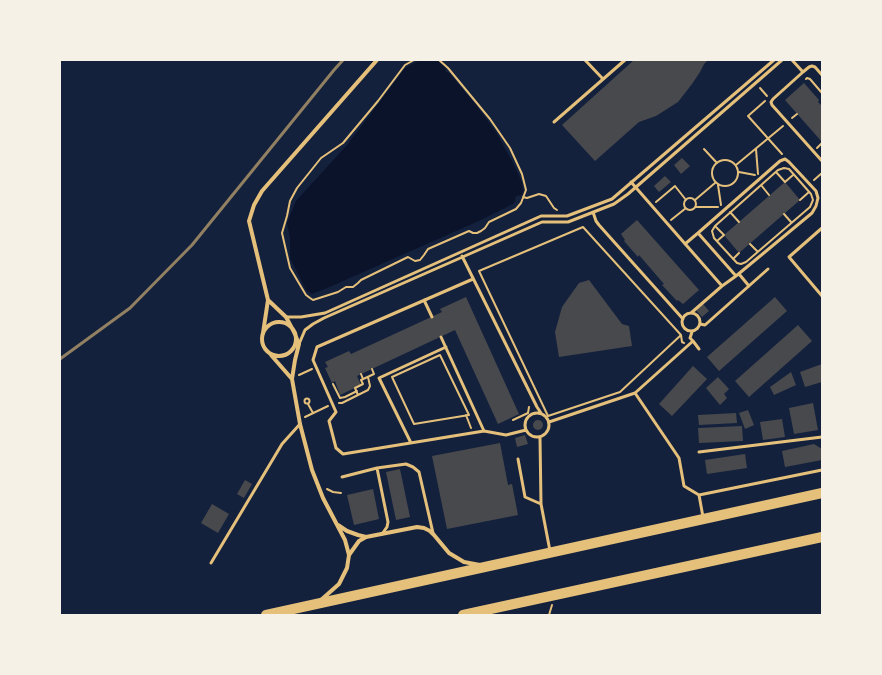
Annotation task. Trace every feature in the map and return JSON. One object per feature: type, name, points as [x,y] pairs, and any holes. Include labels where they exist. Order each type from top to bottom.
[{"type":"highway","points":[[266,615],[822,493]]},
{"type":"highway","points":[[463,615],[822,536]]},
{"type":"street","points":[[264,333],[268,300],[249,221],[254,205],[262,191],[377,60]]},
{"type":"street","points":[[268,300],[286,317],[299,344],[292,379],[300,424],[312,470],[322,498],[345,540],[349,555],[347,568],[339,584],[318,603]]},
{"type":"street","points":[[269,353],[274,356],[285,355],[294,348],[296,343],[294,332],[287,324],[276,323],[271,325],[266,328],[262,338],[265,349],[292,379]]},
{"type":"street","points":[[336,524],[347,531],[366,537]]},
{"type":"street","points":[[349,555],[359,541],[366,537],[424,528],[430,531],[449,553],[464,562],[489,566]]},
{"type":"lane","points":[[585,60],[603,79]]},
{"type":"lane","points":[[554,122],[625,60]]},
{"type":"lane","points":[[286,317],[301,317],[325,313],[541,216],[567,216],[612,199],[774,60]]},
{"type":"lane","points":[[299,344],[305,330],[318,321],[462,257],[542,222],[568,222],[614,204],[636,187],[782,60]]},
{"type":"lane","points":[[792,60],[803,72]]},
{"type":"lane","points":[[822,75],[815,67],[809,67],[771,102],[772,105],[822,161]]},
{"type":"lane","points":[[685,244],[785,159],[790,162],[816,190],[818,198],[816,206],[812,212],[738,275],[722,286],[691,314],[687,315],[683,319],[682,325],[684,329],[692,332]]},
{"type":"lane","points":[[631,182],[722,286]]},
{"type":"lane","points":[[593,212],[599,225],[683,319]]},
{"type":"lane","points":[[822,228],[789,257],[822,296]]},
{"type":"lane","points":[[698,233],[749,286]]},
{"type":"lane","points":[[460,252],[537,407],[541,413],[548,418],[549,430],[544,436],[535,438],[526,430],[525,422],[533,413],[541,413]]},
{"type":"lane","points":[[700,324],[705,325],[768,269]]},
{"type":"lane","points":[[473,279],[317,347],[314,360],[316,367],[336,412],[329,421],[336,448],[344,454],[484,431],[506,435],[526,430]]},
{"type":"lane","points":[[424,300],[432,316]]},
{"type":"lane","points":[[691,314],[698,316],[700,320],[699,328],[692,332],[690,338],[699,349]]},
{"type":"lane","points":[[441,337],[484,431]]},
{"type":"lane","points":[[549,422],[634,393],[693,341]]},
{"type":"lane","points":[[411,443],[379,378],[446,347]]},
{"type":"lane","points":[[634,393],[678,458],[684,486],[699,495],[822,470]]},
{"type":"lane","points":[[211,563],[282,444],[300,424]]},
{"type":"lane","points":[[540,438],[541,504],[551,553]]},
{"type":"lane","points":[[699,452],[822,438]]},
{"type":"lane","points":[[518,459],[525,497],[541,504]]},
{"type":"lane","points":[[342,477],[377,468],[406,464],[413,467],[419,472],[434,535]]},
{"type":"lane","points":[[377,468],[388,522],[387,527],[382,534]]},
{"type":"lane","points":[[699,495],[704,519]]},
{"type":"lane","points":[[808,540],[822,541]]},
{"type":"path","points":[[414,60],[406,65],[343,143],[321,158],[297,188],[290,201],[282,232],[290,268],[306,295],[313,300],[338,292],[346,287],[353,287],[361,280],[408,258],[415,261],[420,260],[428,249],[469,231],[473,233],[481,231],[489,222],[516,209],[523,197],[526,190],[522,174],[510,148],[490,119],[448,68],[439,60]]},
{"type":"path","points":[[805,79],[810,79],[822,93]]},
{"type":"path","points":[[760,88],[768,98],[748,116],[782,154],[777,158]]},
{"type":"path","points":[[736,165],[768,138]]},
{"type":"path","points":[[819,153],[816,149],[822,143]]},
{"type":"path","points":[[704,149],[717,163]]},
{"type":"path","points":[[756,149],[758,175]]},
{"type":"path","points":[[717,184],[726,187],[734,184],[739,172],[736,165],[728,160],[724,160],[717,163],[712,170],[722,207]]},
{"type":"path","points":[[784,168],[789,169],[811,194],[813,200],[810,207],[746,262],[741,264],[737,263],[714,238],[712,231],[715,226],[730,212],[776,172],[784,168]]},
{"type":"path","points":[[753,180],[763,171]]},
{"type":"path","points":[[739,172],[758,175]]},
{"type":"path","points":[[776,172],[785,182],[793,174]]},
{"type":"path","points":[[810,184],[822,173]]},
{"type":"path","points":[[686,200],[691,198],[694,200],[717,184]]},
{"type":"path","points":[[655,203],[675,186],[686,200]]},
{"type":"path","points":[[761,186],[769,195]]},
{"type":"path","points":[[800,200],[809,192]]},
{"type":"path","points":[[523,197],[527,198],[539,194],[546,196],[554,208],[559,211]]},
{"type":"path","points":[[686,200],[684,204],[686,208]]},
{"type":"path","points":[[694,200],[696,203],[695,207]]},
{"type":"path","points":[[686,208],[692,210],[695,207],[722,207]]},
{"type":"path","points":[[716,212],[722,207]]},
{"type":"path","points":[[667,223],[686,208]]},
{"type":"path","points":[[730,212],[739,222]]},
{"type":"path","points":[[784,214],[792,222]]},
{"type":"path","points":[[715,226],[724,235],[717,241]]},
{"type":"path","points":[[583,227],[681,335],[620,392],[548,416],[479,271],[583,227]]},
{"type":"path","points":[[750,244],[758,252]]},
{"type":"path","points":[[733,258],[739,253]]},
{"type":"path","points":[[466,416],[414,424],[392,377],[440,355],[469,415],[466,416],[473,433]]},
{"type":"path","points":[[297,377],[316,367]]},
{"type":"path","points":[[372,369],[374,374]]},
{"type":"path","points":[[358,395],[355,388],[363,384],[361,374]]},
{"type":"path","points":[[336,403],[342,403],[368,390],[370,386],[368,377],[363,379]]},
{"type":"path","points":[[333,384],[340,398],[357,391]]},
{"type":"path","points":[[308,403],[313,413]]},
{"type":"path","points":[[302,417],[325,407]]},
{"type":"path","points":[[325,489],[340,493]]},
{"type":"water","points":[[420,60],[438,61],[445,67],[446,72],[449,73],[476,105],[496,132],[512,161],[522,182],[522,195],[516,196],[514,203],[481,220],[312,294],[306,290],[290,258],[290,238],[287,223],[296,201],[347,145],[405,68]]},
{"type":"building","points":[[634,60],[708,60],[678,102],[656,116],[639,122],[595,161],[562,125]]},
{"type":"building","points":[[804,83],[819,100],[818,102],[822,106],[822,142],[785,100]]},
{"type":"building","points":[[682,158],[690,166],[681,174],[674,165]]},
{"type":"building","points":[[665,176],[671,182],[659,192],[654,186]]},
{"type":"building","points":[[785,182],[800,200],[739,253],[724,235]]},
{"type":"building","points":[[637,220],[699,290],[683,304],[678,300],[677,301],[662,285],[664,284],[639,255],[638,257],[624,241],[625,240],[621,234]]},
{"type":"building","points":[[589,280],[622,324],[629,326],[632,346],[559,357],[555,332],[562,307],[579,283]]},
{"type":"building","points":[[466,297],[519,414],[498,424],[455,330],[357,376],[361,385],[340,395],[335,381],[332,383],[325,368],[328,367],[325,362],[349,351],[351,354],[442,312],[440,309]]},
{"type":"building","points":[[775,297],[787,311],[719,371],[707,357]]},
{"type":"building","points":[[703,304],[709,311],[702,317],[696,310]]},
{"type":"building","points":[[798,325],[812,341],[749,397],[735,381]]},
{"type":"building","points":[[822,364],[822,382],[805,387],[800,372]]},
{"type":"building","points":[[693,366],[707,379],[672,416],[659,404]]},
{"type":"building","points":[[791,372],[796,385],[774,395],[770,387]]},
{"type":"building","points":[[718,377],[729,389],[724,394],[727,398],[720,405],[706,388]]},
{"type":"building","points":[[813,403],[818,430],[794,434],[789,408]]},
{"type":"building","points":[[748,410],[754,425],[745,429],[739,413]]},
{"type":"building","points":[[736,413],[737,423],[699,425],[698,415]]},
{"type":"building","points":[[782,419],[785,437],[763,440],[760,422]]},
{"type":"building","points":[[536,420],[540,420],[542,421],[542,429],[536,430],[533,427],[533,423]]},
{"type":"building","points":[[742,426],[743,441],[699,443],[698,428]]},
{"type":"building","points":[[525,435],[528,444],[517,447],[515,438]]},
{"type":"building","points":[[500,443],[508,485],[512,484],[518,515],[447,529],[432,456]]},
{"type":"building","points":[[814,444],[822,449],[822,460],[785,467],[782,451]]},
{"type":"building","points":[[745,454],[747,468],[707,474],[705,460]]},
{"type":"building","points":[[400,469],[410,517],[396,520],[386,472]]},
{"type":"building","points":[[245,480],[252,484],[244,498],[237,494]]},
{"type":"building","points":[[373,489],[379,519],[354,525],[347,495]]},
{"type":"building","points":[[212,504],[229,514],[218,533],[201,523]]},
{"type":"railway","points":[[60,359],[130,308],[192,245],[343,60]]}]
